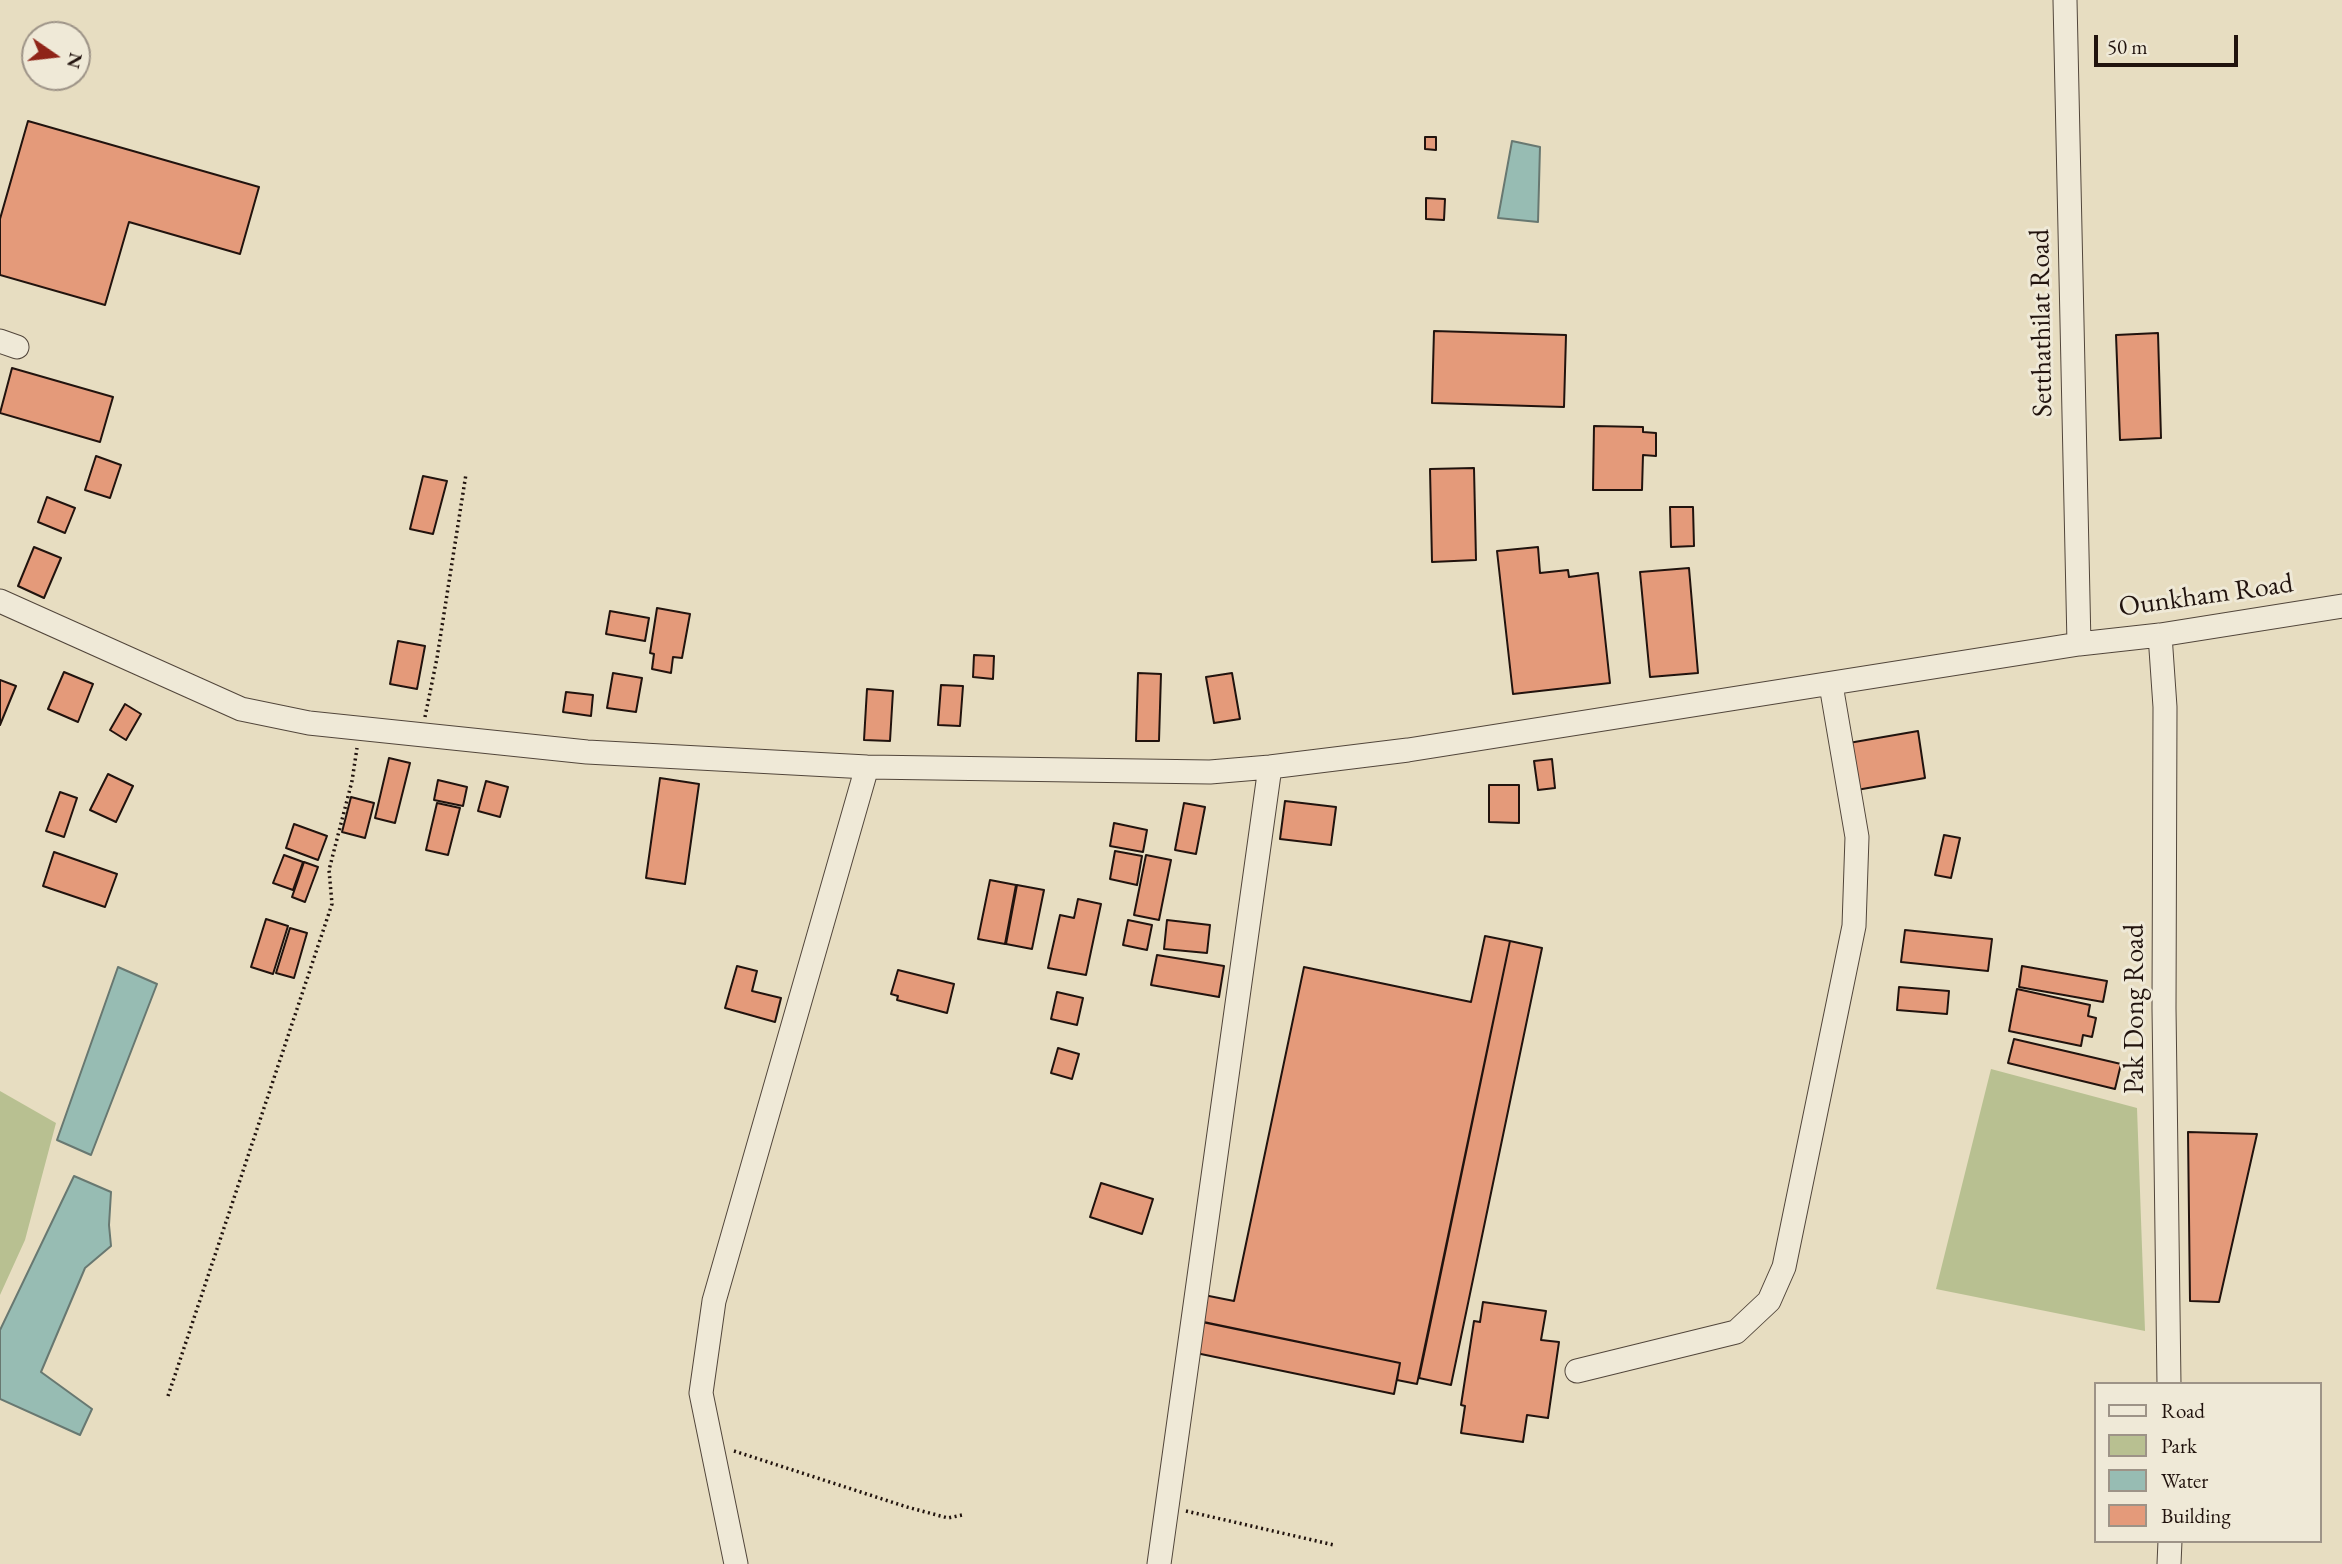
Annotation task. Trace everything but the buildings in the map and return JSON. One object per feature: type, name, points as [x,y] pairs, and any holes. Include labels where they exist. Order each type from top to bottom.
[{"type":"street","name":"Setthathilat Road","points":[[2065,0],[2079,644]]},
{"type":"street","name":"Ounkham Road","points":[[0,601],[241,709],[309,723],[587,752],[867,767],[1210,772],[1408,750],[2079,644],[2160,635],[2342,606]]},
{"type":"street","name":"Pak Dong Road","points":[[2160,635],[2165,707],[2164,1008],[2169,1382]]},
{"type":"street","points":[[1577,1371],[1736,1332],[1769,1301],[1784,1267],[1854,926],[1857,837],[1831,685]]},
{"type":"street","points":[[736,1564],[701,1393],[714,1301],[867,767]]},
{"type":"street","points":[[1160,1564],[1270,767]]},
{"type":"street","points":[[2169,1564],[2170,1543]]},
{"type":"path","points":[[421,735],[437,658],[466,474]]},
{"type":"path","points":[[168,1396],[332,904],[329,870],[352,781],[361,728]]},
{"type":"path","points":[[713,1444],[907,1507],[948,1518],[962,1515]]},
{"type":"path","points":[[1167,1506],[1334,1545]]},
{"type":"green space","points":[[1991,1069],[2137,1108],[2145,1331],[1936,1289]]},
{"type":"green space","points":[[0,1091],[56,1123],[25,1240],[0,1295]]},
{"type":"water","points":[[1512,141],[1540,147],[1538,222],[1498,218]]},
{"type":"water","points":[[118,967],[157,984],[91,1155],[57,1140]]},
{"type":"water","points":[[74,1176],[111,1192],[111,1246],[85,1268],[41,1372],[92,1409],[80,1435],[0,1399],[0,1330]]}]
